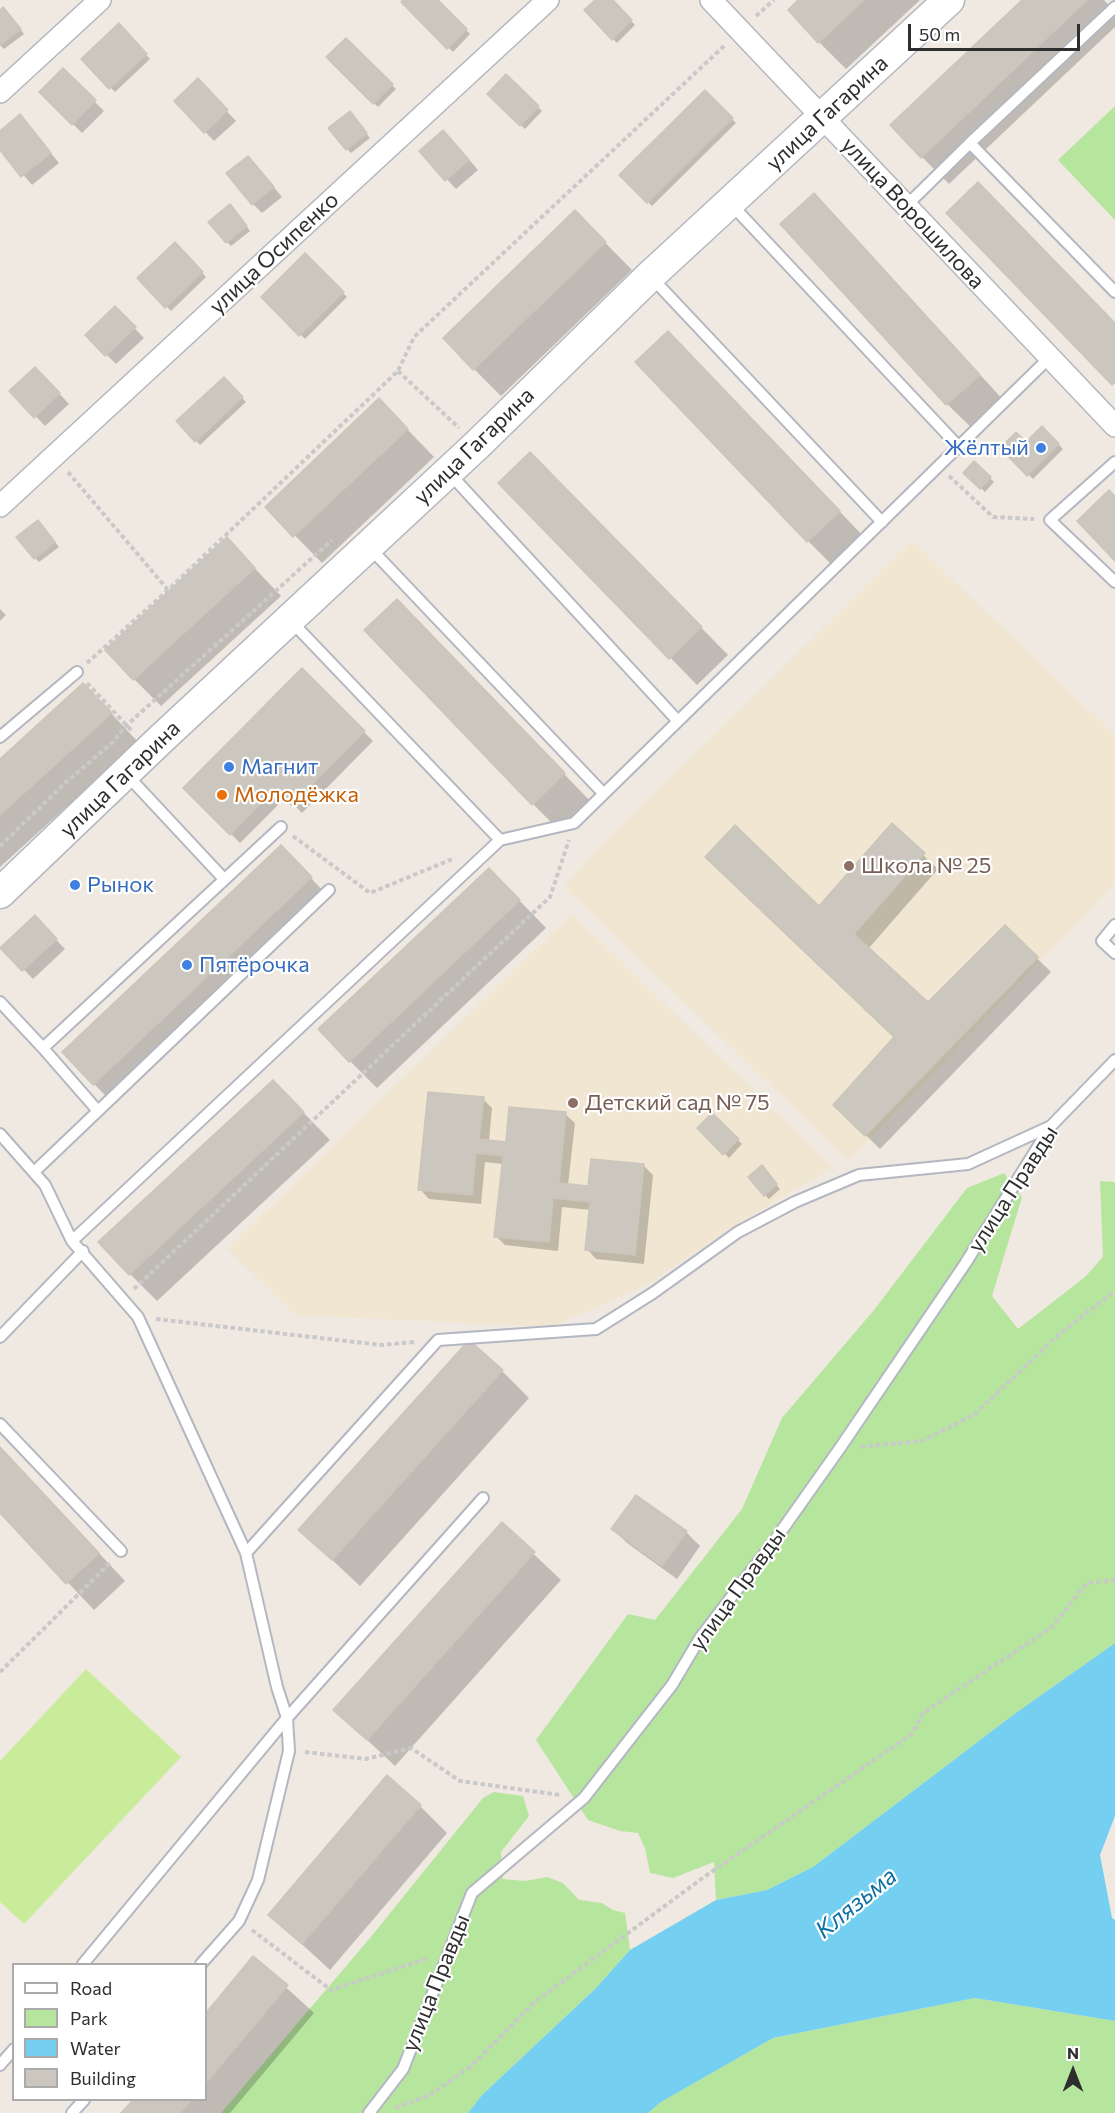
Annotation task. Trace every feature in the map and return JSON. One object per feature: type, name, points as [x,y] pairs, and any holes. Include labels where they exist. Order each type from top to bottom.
[{"type":"main road","name":"улица Гагарина","points":[[0,893],[288,619],[477,445],[650,276],[949,0]]},
{"type":"street","points":[[0,92],[100,0]]},
{"type":"street","name":"улица Осипенко","points":[[0,506],[548,0]]},
{"type":"street","name":"улица Ворошилова","points":[[711,0],[1049,358],[1114,423]]},
{"type":"lane","points":[[906,206],[1115,7]]},
{"type":"lane","points":[[970,143],[1115,292]]},
{"type":"lane","points":[[730,203],[959,447]]},
{"type":"lane","points":[[650,276],[882,522]]},
{"type":"lane","points":[[72,1241],[500,840],[574,823],[1049,358]]},
{"type":"lane","points":[[1115,462],[1050,520],[1115,582]]},
{"type":"lane","points":[[448,471],[678,720]]},
{"type":"lane","points":[[369,546],[603,793]]},
{"type":"lane","points":[[288,619],[500,840]]},
{"type":"lane","points":[[0,737],[77,672]]},
{"type":"lane","points":[[125,773],[224,879]]},
{"type":"lane","points":[[43,1048],[280,826]]},
{"type":"lane","points":[[34,1172],[329,890]]},
{"type":"lane","points":[[1115,925],[1102,941],[1115,952]]},
{"type":"lane","points":[[0,1002],[98,1111]]},
{"type":"lane","name":"улица Правды","points":[[369,2113],[403,2068],[472,1893],[584,1798],[672,1685],[700,1638],[775,1540],[840,1449],[964,1264],[1051,1126],[1115,1060]]},
{"type":"lane","points":[[246,1553],[438,1340],[596,1329],[653,1293],[738,1232],[795,1202],[859,1175],[968,1164],[1051,1126]]},
{"type":"lane","points":[[0,1134],[45,1185],[72,1241],[138,1317],[246,1553],[277,1687],[287,1718],[289,1751],[258,1880],[239,1921],[203,1963]]},
{"type":"lane","points":[[0,1337],[83,1251]]},
{"type":"lane","points":[[0,1424],[121,1551]]},
{"type":"lane","points":[[85,1963],[287,1718],[483,1498]]},
{"type":"lane","points":[[0,2065],[12,2051]]},
{"type":"lane","points":[[72,2113],[83,2101]]},
{"type":"path","points":[[146,753],[127,725],[77,672],[168,590],[398,371],[414,337],[740,31]]},
{"type":"path","points":[[398,371],[477,445]]},
{"type":"path","points":[[54,456],[168,590]]},
{"type":"path","points":[[938,466],[993,516],[1050,520]]},
{"type":"path","points":[[0,846],[177,680]]},
{"type":"path","points":[[123,1300],[550,897],[574,823]]},
{"type":"path","points":[[280,826],[370,893],[457,857]]},
{"type":"path","points":[[840,1449],[922,1441],[975,1414],[1058,1335],[1115,1291]]},
{"type":"path","points":[[138,1317],[381,1345],[438,1340]]},
{"type":"path","points":[[0,1672],[121,1551]]},
{"type":"path","points":[[393,2109],[430,2095],[470,2067],[536,2001],[704,1877],[912,1734],[923,1713],[1052,1627],[1087,1583],[1115,1580]]},
{"type":"path","points":[[289,1751],[366,1759],[411,1748],[460,1781],[584,1798]]},
{"type":"path","points":[[239,1921],[331,1990],[448,1952]]},
{"type":"shaded area","name":"Школа № 25","points":[[912,541],[1115,735],[1115,883],[849,1161],[564,887],[598,849]]},
{"type":"shaded area","name":"Детский сад № 75","points":[[572,914],[833,1167],[734,1226],[643,1287],[551,1327],[296,1315],[227,1249]]},
{"type":"green space","points":[[1115,106],[1115,220],[1058,160]]},
{"type":"green space","points":[[1004,1173],[1022,1197],[992,1296],[1018,1329],[1085,1277],[1103,1257],[1100,1181],[1115,1182],[1115,1643],[1013,1715],[813,1867],[767,1890],[716,1900],[714,1862],[673,1878],[650,1873],[645,1848],[638,1833],[620,1831],[588,1820],[536,1740],[628,1614],[655,1620],[742,1509],[782,1418],[874,1310],[967,1188]]},
{"type":"green space","points":[[86,1669],[181,1757],[24,1924],[0,1902],[0,1761]]},
{"type":"green space","points":[[494,1792],[523,1796],[529,1816],[501,1852],[503,1879],[525,1881],[547,1877],[563,1883],[579,1900],[602,1903],[613,1910],[625,1913],[630,1950],[595,1989],[482,2095],[468,2113],[221,2113],[370,1938],[483,1798]]},
{"type":"green space","points":[[975,1998],[1115,2021],[1115,2113],[648,2113],[661,2102],[773,2038]]},
{"type":"water","name":"Клязьма","points":[[1115,1643],[1115,1816],[1100,1855],[1112,1918],[1115,1920],[1115,2021],[975,1998],[773,2038],[661,2102],[648,2113],[468,2113],[482,2095],[595,1989],[630,1950],[716,1900],[767,1890],[813,1867],[1013,1715]]},
{"type":"building","points":[[403,0],[438,0],[467,29],[447,49],[401,2]]},
{"type":"building","points":[[595,0],[613,0],[632,20],[612,40],[584,10]]},
{"type":"building","points":[[798,0],[864,0],[818,43],[788,10]]},
{"type":"building","points":[[1022,0],[1087,0],[921,158],[890,125]]},
{"type":"building","points":[[3,7],[21,29],[0,45],[0,10]]},
{"type":"building","points":[[119,23],[147,54],[109,89],[81,59]]},
{"type":"building","points":[[346,38],[393,84],[373,104],[326,57]]},
{"type":"building","points":[[63,68],[96,100],[72,125],[39,92]]},
{"type":"building","points":[[506,74],[539,106],[520,126],[487,94]]},
{"type":"building","points":[[198,78],[228,110],[204,133],[174,101]]},
{"type":"building","points":[[705,90],[733,118],[647,203],[619,175]]},
{"type":"building","points":[[350,111],[367,133],[346,150],[328,128]]},
{"type":"building","points":[[20,114],[51,153],[21,177],[0,150],[0,131]]},
{"type":"building","points":[[443,130],[469,160],[445,181],[419,151]]},
{"type":"building","points":[[248,156],[274,187],[252,205],[226,173]]},
{"type":"building","points":[[978,182],[1115,323],[1115,382],[1112,385],[946,213]]},
{"type":"building","points":[[814,193],[980,375],[946,405],[780,224]]},
{"type":"building","points":[[230,204],[247,226],[226,243],[208,222]]},
{"type":"building","points":[[575,210],[606,242],[473,370],[443,338]]},
{"type":"building","points":[[175,242],[203,272],[165,308],[137,278]]},
{"type":"building","points":[[305,253],[344,292],[299,336],[261,297]]},
{"type":"building","points":[[115,306],[136,327],[105,356],[85,335]]},
{"type":"building","points":[[668,331],[840,511],[807,542],[635,362]]},
{"type":"building","points":[[35,367],[60,393],[34,418],[9,391]]},
{"type":"building","points":[[224,377],[243,397],[195,442],[176,421]]},
{"type":"building","points":[[379,398],[408,429],[293,537],[265,507]]},
{"type":"building","points":[[1042,426],[1059,444],[1027,476],[1000,448],[1016,432],[1026,442]]},
{"type":"building","points":[[530,452],[702,627],[669,659],[498,483]]},
{"type":"building","points":[[974,461],[991,477],[980,489],[963,473]]},
{"type":"building","points":[[1109,490],[1115,496],[1115,561],[1077,521]]},
{"type":"building","points":[[38,520],[55,542],[34,559],[16,537]]},
{"type":"building","points":[[227,537],[255,568],[133,680],[105,650]]},
{"type":"building","points":[[397,599],[565,773],[532,805],[364,630]]},
{"type":"building","points":[[302,668],[365,731],[291,805],[275,789],[230,835],[183,788]]},
{"type":"building","points":[[83,683],[112,713],[0,815],[0,759]]},
{"type":"building","points":[[892,823],[925,853],[854,934],[928,1002],[1005,925],[1038,957],[865,1136],[833,1105],[894,1037],[705,857],[735,825],[819,906]]},
{"type":"building","name":"Пятёрочка","points":[[281,845],[312,877],[93,1085],[62,1052]]},
{"type":"building","points":[[489,868],[520,900],[349,1062],[318,1029]]},
{"type":"building","points":[[35,915],[57,939],[22,971],[0,948]]},
{"type":"building","points":[[273,1080],[304,1112],[129,1275],[98,1242]]},
{"type":"building","points":[[428,1092],[484,1097],[479,1139],[506,1142],[509,1107],[566,1112],[559,1183],[588,1186],[591,1159],[644,1164],[635,1255],[585,1250],[590,1202],[553,1198],[549,1242],[494,1237],[503,1156],[476,1153],[472,1195],[418,1190]]},
{"type":"building","points":[[712,1113],[739,1139],[723,1155],[697,1128]]},
{"type":"building","points":[[762,1165],[777,1184],[764,1196],[748,1177]]},
{"type":"building","points":[[469,1340],[503,1370],[332,1560],[298,1530]]},
{"type":"building","points":[[0,1447],[99,1553],[66,1584],[0,1513]]},
{"type":"building","points":[[636,1495],[687,1531],[662,1566],[611,1529]]},
{"type":"building","points":[[502,1522],[535,1552],[367,1740],[333,1710]]},
{"type":"building","points":[[387,1775],[421,1805],[302,1944],[268,1915]]},
{"type":"building","points":[[253,1956],[288,1985],[207,2082],[207,2012]]},
{"type":"building","points":[[132,2101],[190,2101],[180,2113],[121,2113]]},
{"type":"place","name":"Жёлтый","points":[[1041,448]]},
{"type":"place","name":"Магнит","points":[[229,767]]},
{"type":"place","name":"Молодёжка","points":[[222,795]]},
{"type":"place","name":"Школа № 25","points":[[849,866]]},
{"type":"place","name":"Рынок","points":[[75,885]]},
{"type":"place","name":"Пятёрочка","points":[[187,965]]},
{"type":"place","name":"Детский сад № 75","points":[[573,1103]]}]
